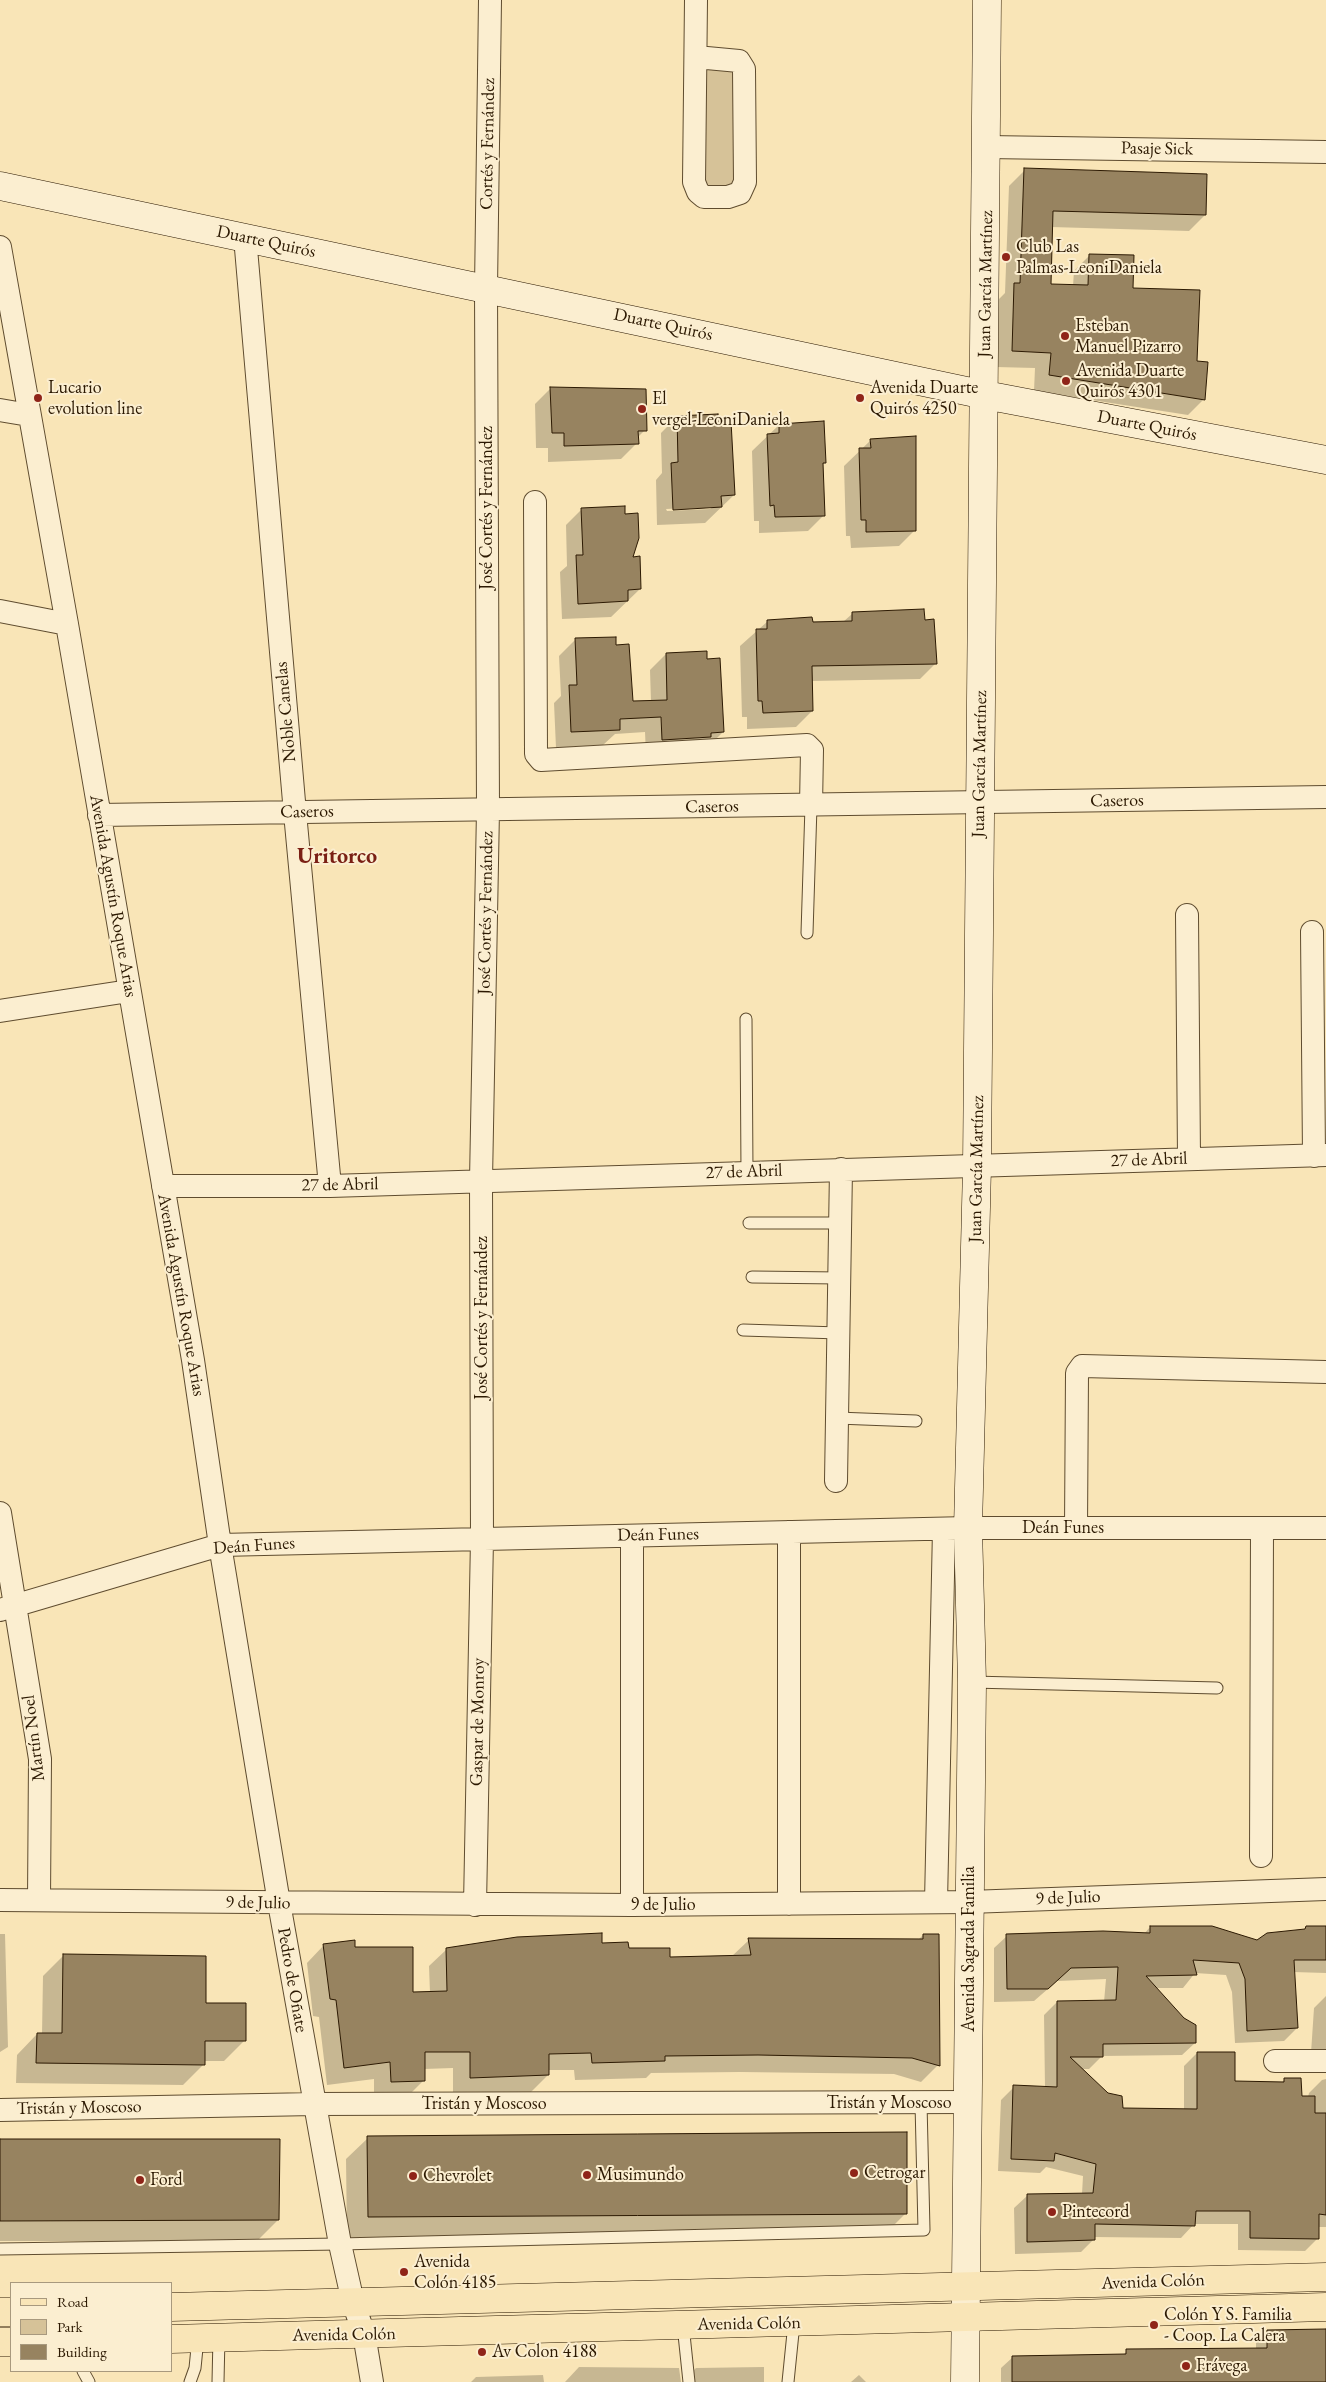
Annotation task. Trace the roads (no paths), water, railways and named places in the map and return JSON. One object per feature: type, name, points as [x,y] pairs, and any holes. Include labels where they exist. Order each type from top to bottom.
[{"type":"main road","name":"Juan García Martínez","points":[[956,1529],[977,1167],[987,0]]},
{"type":"main road","name":"Duarte Quirós","points":[[0,186],[985,394],[1326,460]]},
{"type":"main road","name":"Avenida Sagrada Familia","points":[[956,1529],[972,1682],[965,2287],[966,2378]]},
{"type":"main road","name":"Avenida Colón","points":[[172,2307],[1326,2276]]},
{"type":"main road","name":"Avenida Colón","points":[[196,2338],[1326,2308]]},
{"type":"street","name":"Cortés y Fernández","points":[[486,288],[490,0]]},
{"type":"street","points":[[696,0],[694,182],[698,192],[704,197],[728,197],[740,193],[745,182],[744,69],[739,61],[696,57]]},
{"type":"street","name":"Pasaje Sick","points":[[987,146],[1326,152]]},
{"type":"street","name":"Noble Canelas","points":[[245,237],[294,812],[330,1186]]},
{"type":"street","name":"Avenida Agustín Roque Arias","points":[[0,247],[67,624],[193,1360],[220,1545]]},
{"type":"street","name":"José Cortés y Fernández","points":[[482,1539],[482,1180],[488,810],[486,288]]},
{"type":"street","points":[[0,410],[29,415]]},
{"type":"street","points":[[535,502],[536,754],[541,760],[808,746],[812,750],[811,806]]},
{"type":"street","points":[[0,611],[67,624]]},
{"type":"street","name":"Caseros","points":[[99,816],[980,804],[1326,797]]},
{"type":"street","points":[[1187,914],[1189,1158]]},
{"type":"street","points":[[1312,932],[1320,1155]]},
{"type":"street","points":[[0,1011],[129,991]]},
{"type":"street","name":"27 de Abril","points":[[163,1186],[330,1186],[1320,1155]]},
{"type":"street","points":[[836,1481],[842,1170]]},
{"type":"street","points":[[1076,1528],[1077,1373],[1082,1366],[1326,1372]]},
{"type":"street","name":"Martín Noel","points":[[0,1513],[7,1608],[40,1759],[39,1900]]},
{"type":"street","points":[[1261,1856],[1262,1528]]},
{"type":"street","name":"Deán Funes","points":[[7,1608],[220,1545],[956,1529],[1326,1528]]},
{"type":"street","points":[[936,1902],[956,1529]]},
{"type":"street","points":[[789,1532],[789,1904]]},
{"type":"street","points":[[632,1536],[632,1905]]},
{"type":"street","name":"Gaspar de Monroy","points":[[475,1905],[482,1539]]},
{"type":"street","name":"Pedro de Oñate","points":[[220,1545],[314,2104],[340,2244],[353,2302],[364,2334],[372,2382]]},
{"type":"street","name":"9 de Julio","points":[[0,1900],[475,1905],[789,1904],[970,1902],[1326,1889]]},
{"type":"street","points":[[1275,2061],[1326,2061]]},
{"type":"street","name":"Tristán y Moscoso","points":[[0,2110],[314,2104],[968,2102]]},
{"type":"lane","points":[[807,933],[811,806]]},
{"type":"lane","points":[[746,1019],[746,1172]]},
{"type":"lane","points":[[748,1223],[841,1224]]},
{"type":"lane","points":[[752,1277],[840,1278]]},
{"type":"lane","points":[[743,1330],[839,1333]]},
{"type":"lane","points":[[837,1418],[916,1421]]},
{"type":"lane","points":[[972,1682],[1218,1688]]},
{"type":"lane","points":[[0,2249],[340,2244],[924,2230],[921,2103]]},
{"type":"lane","points":[[788,2382],[794,2323]]},
{"type":"lane","points":[[683,2325],[688,2382]]},
{"type":"lane","points":[[190,2382],[195,2368],[196,2338]]},
{"type":"lane","points":[[196,2338],[218,2382]]},
{"type":"place","name":"Club Las Palmas-LeoniDaniela","points":[[1006,257]]},
{"type":"place","name":"Esteban Manuel Pizarro","points":[[1065,336]]},
{"type":"place","name":"Avenida Duarte Quirós 4301","points":[[1066,381]]},
{"type":"place","name":"Lucario evolution line","points":[[38,398]]},
{"type":"place","name":"Avenida Duarte Quirós 4250","points":[[860,398]]},
{"type":"place","name":"El vergel-LeoniDaniela","points":[[642,409]]},
{"type":"place","name":"Cetrogar","points":[[854,2173]]},
{"type":"place","name":"Musimundo","points":[[587,2175]]},
{"type":"place","name":"Chevrolet","points":[[413,2176]]},
{"type":"place","name":"Ford","points":[[140,2180]]},
{"type":"place","name":"Pintecord","points":[[1052,2212]]},
{"type":"place","name":"Avenida Colón 4185","points":[[404,2272]]},
{"type":"place","name":"Colón Y S. Familia - Coop. La Calera","points":[[1154,2325]]},
{"type":"place","name":"Av Colon 4188","points":[[482,2352]]},
{"type":"place","name":"Frávega","points":[[1186,2366]]},
{"type":"district","name":"Uritorco","points":[[337,857]]}]
